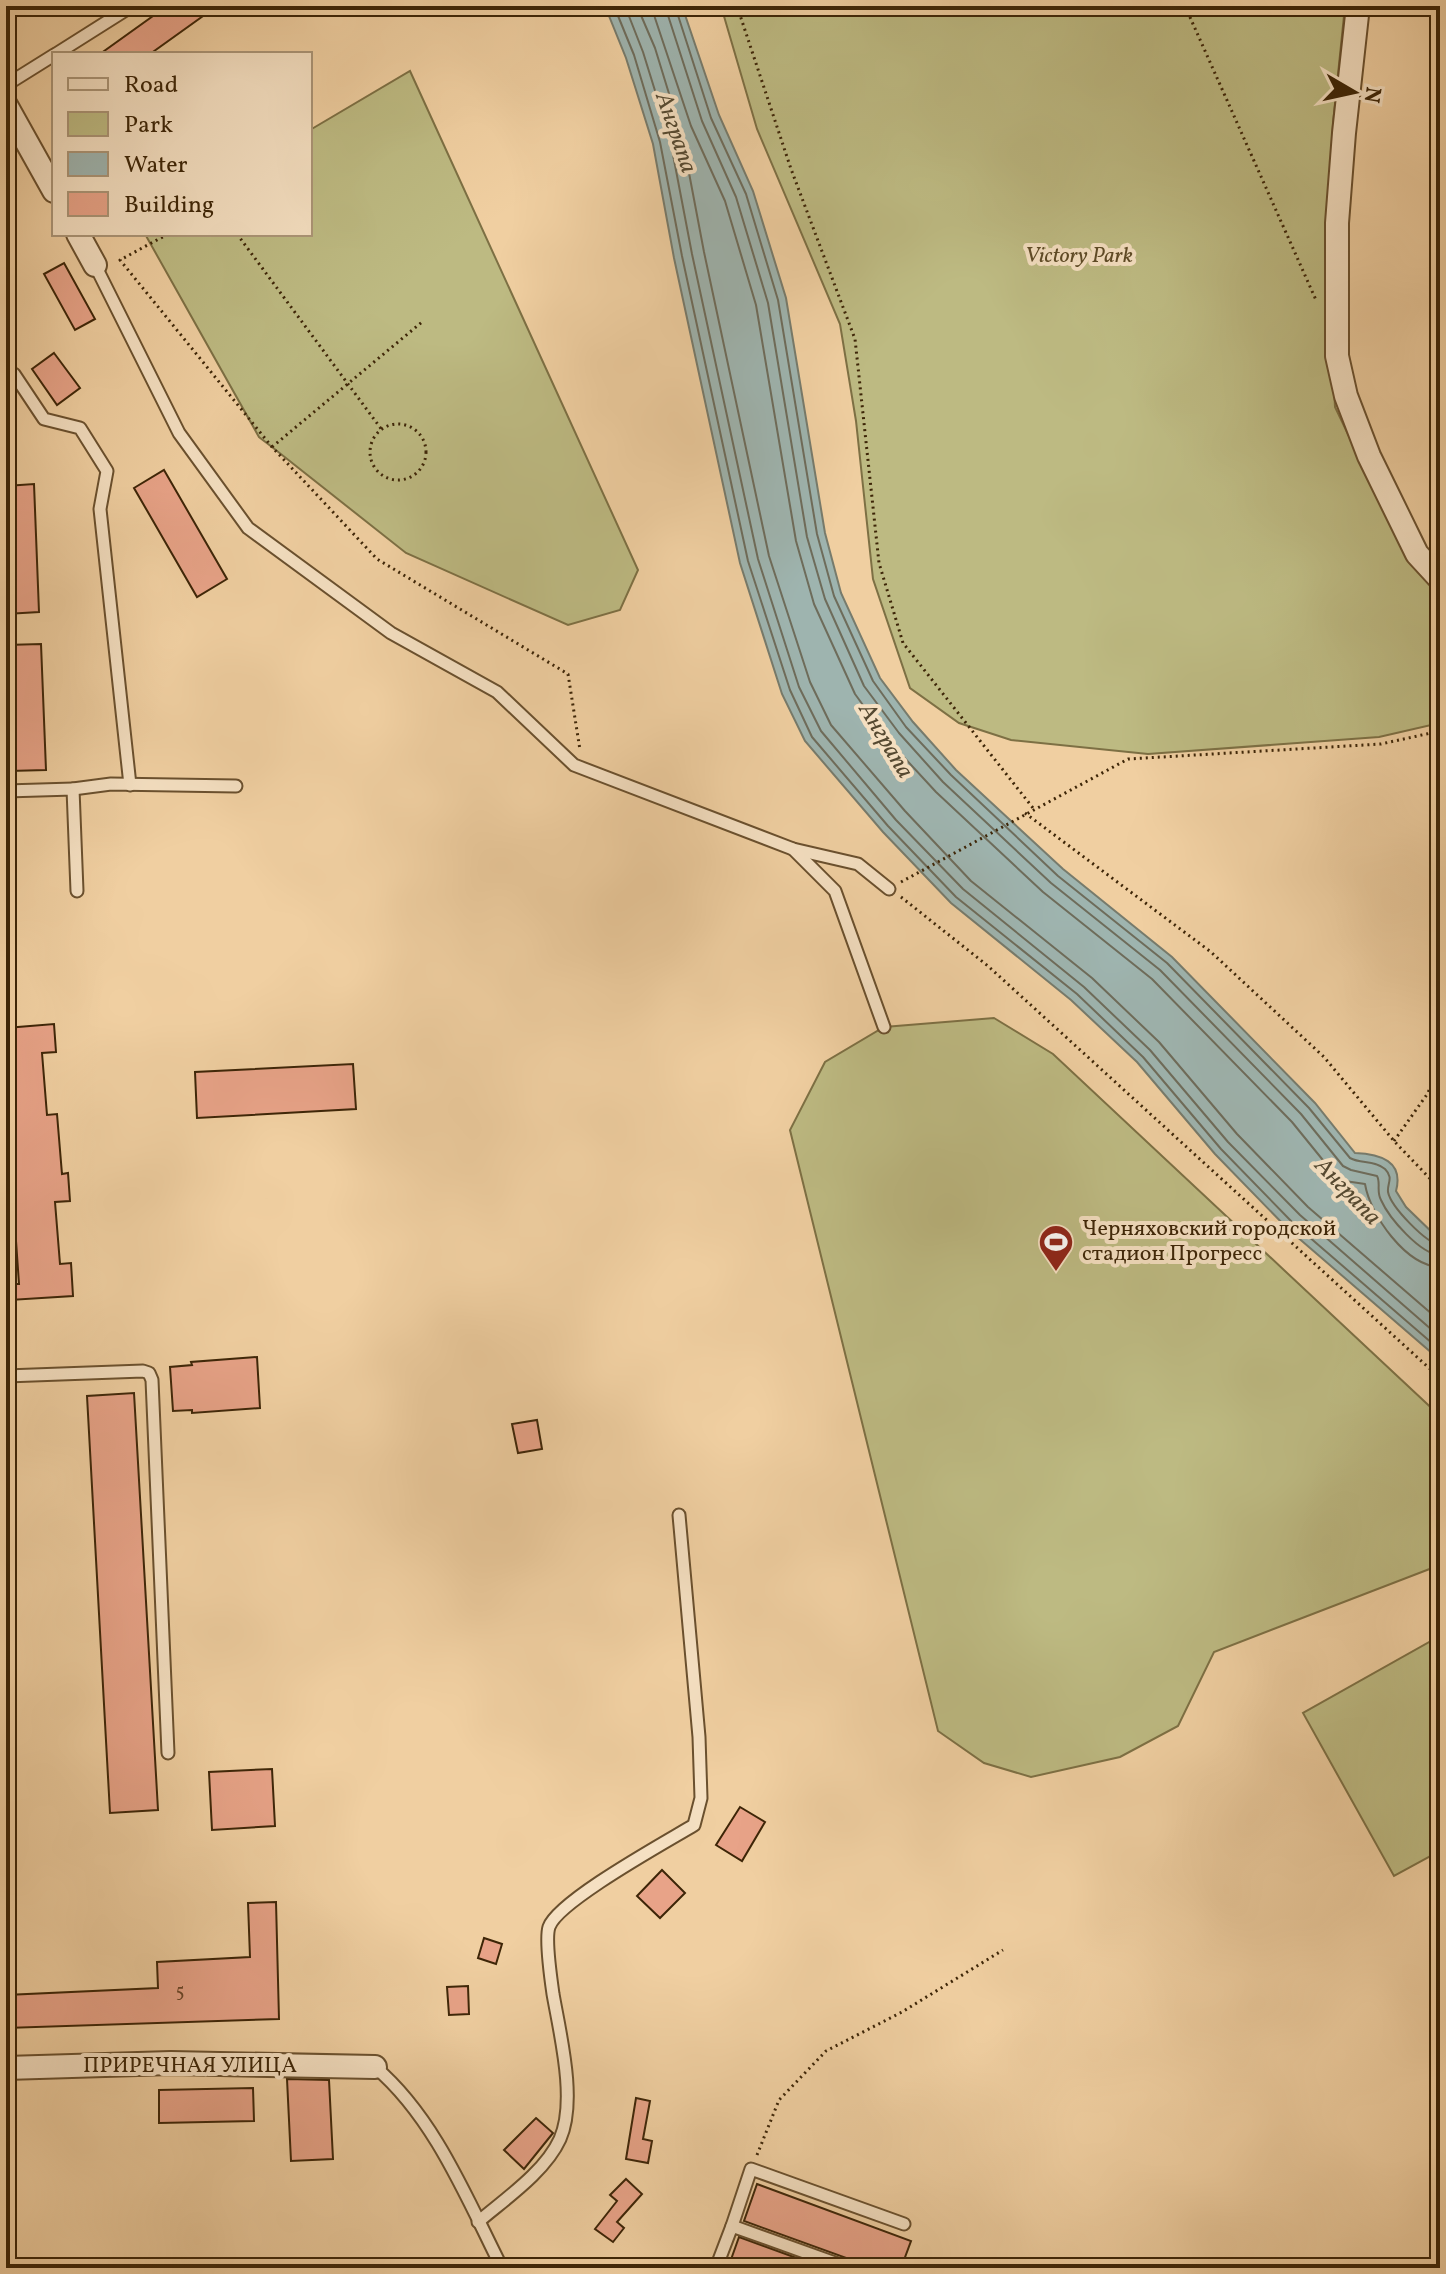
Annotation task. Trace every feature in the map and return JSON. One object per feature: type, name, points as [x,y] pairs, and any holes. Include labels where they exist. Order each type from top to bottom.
[{"type":"street","points":[[1358,6],[1337,223],[1337,356],[1346,396],[1369,456],[1417,554],[1440,579]]},
{"type":"street","points":[[6,105],[52,187]]},
{"type":"street","points":[[79,236],[95,265]]},
{"type":"street","name":"ПРИРЕЧНАЯ УЛИЦА","points":[[6,2068],[171,2063],[375,2067]]},
{"type":"lane","points":[[60,52],[132,6]]},
{"type":"lane","points":[[6,85],[52,57]]},
{"type":"lane","points":[[95,265],[179,433],[248,528],[391,633],[497,692],[574,765],[793,849],[858,864],[889,889]]},
{"type":"lane","points":[[6,372],[14,374],[44,419],[80,428],[107,471],[100,509],[130,785]]},
{"type":"lane","points":[[6,791],[73,789],[94,785],[236,786]]},
{"type":"lane","points":[[73,789],[77,891]]},
{"type":"lane","points":[[793,849],[835,891],[884,1027]]},
{"type":"lane","points":[[6,1376],[149,1373],[152,1380],[168,1753]]},
{"type":"lane","points":[[478,2222],[535,2173],[560,2140],[568,2108],[550,1975],[548,1927],[559,1912],[580,1897],[694,1825],[701,1798],[699,1737],[679,1515]]},
{"type":"lane","points":[[375,2067],[410,2101],[443,2154],[502,2268]]},
{"type":"lane","points":[[716,2268],[751,2169],[904,2224]]},
{"type":"lane","points":[[732,2226],[849,2268]]},
{"type":"path","points":[[737,6],[791,169],[855,339],[879,563],[903,643],[1033,808]]},
{"type":"path","points":[[1185,6],[1320,311]]},
{"type":"path","points":[[164,236],[120,260],[272,447],[377,559],[568,674],[583,768]]},
{"type":"path","points":[[238,236],[382,430]]},
{"type":"path","points":[[272,447],[422,322]]},
{"type":"path","points":[[390,426],[408,427],[422,439],[426,457],[417,473],[409,478],[391,480],[376,470],[370,453],[375,436],[382,430],[390,426]]},
{"type":"path","points":[[1440,731],[1381,744],[1128,759],[889,889],[988,966],[1440,1378]]},
{"type":"path","points":[[1025,813],[1211,952],[1324,1057],[1394,1141],[1440,1189]]},
{"type":"path","points":[[1394,1141],[1428,1093],[1440,1059]]},
{"type":"path","points":[[751,2169],[779,2100],[826,2051],[902,2012],[1003,1950]]},
{"type":"green space","name":"Victory Park","points":[[721,6],[1345,6],[1333,123],[1327,245],[1335,407],[1401,545],[1440,587],[1440,723],[1379,737],[1148,754],[1011,740],[959,723],[910,688],[873,579],[856,421],[840,324],[757,129]]},
{"type":"green space","points":[[410,71],[638,570],[620,610],[568,625],[406,553],[259,437],[146,236],[312,236],[312,129]]},
{"type":"green space","name":"Черняховский городской стадион Прогресс","points":[[994,1018],[1053,1054],[1440,1416],[1440,1565],[1214,1652],[1178,1726],[1120,1757],[1031,1777],[984,1763],[938,1731],[790,1130],[825,1062],[884,1027]]},
{"type":"green space","points":[[1440,1636],[1440,1851],[1394,1876],[1303,1713]]},
{"type":"water","name":"Анграпа","points":[[605,6],[682,6],[719,115],[753,191],[786,298],[825,533],[841,593],[880,678],[913,722],[956,770],[1063,869],[1172,957],[1315,1103],[1355,1153],[1373,1155],[1393,1166],[1398,1181],[1396,1191],[1406,1207],[1440,1240],[1440,1360],[1288,1229],[1215,1154],[1137,1062],[1071,1000],[951,903],[883,832],[805,741],[782,694],[740,563],[674,258],[653,144],[626,58]]},
{"type":"building","points":[[167,6],[217,6],[153,52],[103,52]]},
{"type":"building","points":[[64,263],[95,319],[75,330],[44,274]]},
{"type":"building","points":[[54,353],[80,388],[57,405],[32,369]]},
{"type":"building","points":[[164,470],[227,579],[197,597],[134,488]]},
{"type":"building","points":[[34,484],[39,612],[6,614],[6,486]]},
{"type":"building","points":[[41,644],[46,770],[9,771],[6,645]]},
{"type":"building","points":[[54,1024],[56,1052],[42,1053],[47,1115],[57,1114],[62,1174],[68,1173],[70,1201],[55,1202],[60,1264],[71,1263],[73,1296],[10,1300],[9,1284],[19,1284],[13,1198],[6,1198],[6,1028]]},
{"type":"building","points":[[353,1064],[356,1109],[197,1118],[195,1072]]},
{"type":"building","points":[[257,1357],[260,1408],[192,1413],[192,1410],[173,1411],[170,1367],[192,1365],[191,1362]]},
{"type":"building","points":[[134,1393],[158,1810],[110,1813],[87,1396]]},
{"type":"building","points":[[537,1420],[542,1449],[518,1453],[512,1424]]},
{"type":"building","points":[[272,1769],[275,1826],[212,1830],[209,1772]]},
{"type":"building","points":[[740,1807],[765,1822],[742,1861],[716,1845]]},
{"type":"building","points":[[662,1870],[685,1893],[660,1918],[637,1896]]},
{"type":"building","points":[[276,1902],[279,2019],[6,2028],[6,1995],[158,1988],[157,1962],[250,1957],[248,1903]]},
{"type":"building","points":[[484,1938],[502,1944],[496,1964],[478,1958]]},
{"type":"building","points":[[468,1986],[469,2014],[449,2015],[447,1987]]},
{"type":"building","points":[[287,2079],[329,2080],[333,2159],[291,2161]]},
{"type":"building","points":[[253,2088],[254,2121],[159,2123],[159,2090]]},
{"type":"building","points":[[636,2098],[650,2101],[643,2139],[652,2141],[648,2163],[626,2159]]},
{"type":"building","points":[[536,2118],[553,2133],[524,2169],[504,2150]]},
{"type":"building","points":[[626,2179],[642,2194],[617,2222],[624,2228],[613,2242],[595,2229],[617,2201],[610,2195]]},
{"type":"building","points":[[757,2184],[911,2241],[901,2268],[857,2268],[852,2260],[744,2221]]},
{"type":"building","points":[[739,2237],[824,2268],[728,2268]]},
{"type":"place","name":"Черняховский городской стадион Прогресс","points":[[1056,1273]]}]
